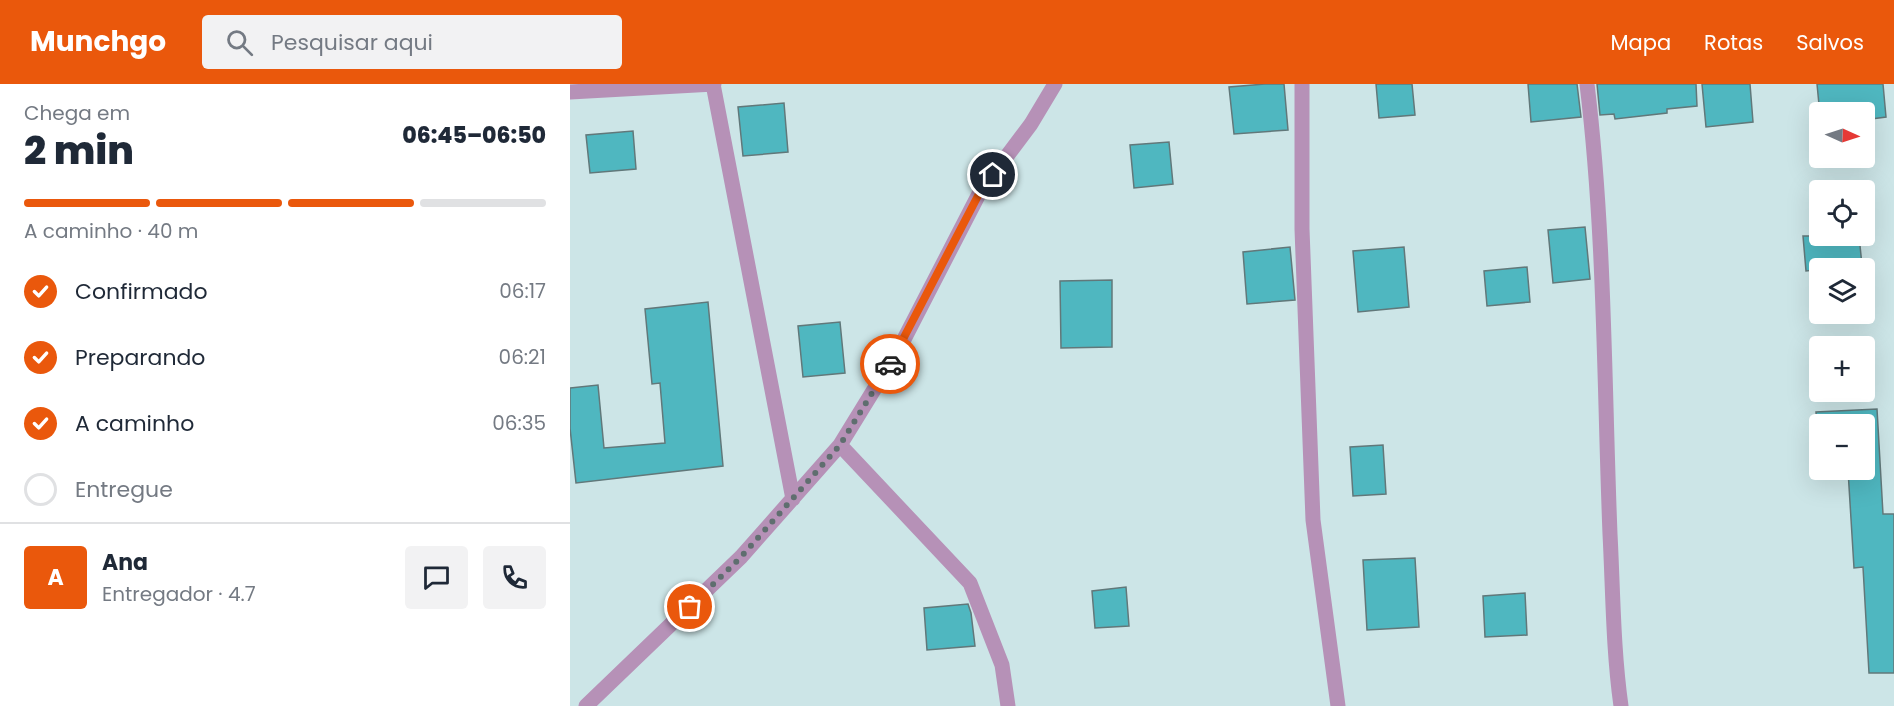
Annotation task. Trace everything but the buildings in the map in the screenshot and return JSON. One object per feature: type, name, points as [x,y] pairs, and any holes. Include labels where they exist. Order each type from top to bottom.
[{"type":"street","points":[[570,92],[713,84],[793,499]]},
{"type":"street","points":[[586,706],[741,557],[840,445],[899,349],[980,192],[1031,124],[1055,84]]},
{"type":"street","points":[[1302,84],[1302,229],[1313,520],[1338,706]]},
{"type":"street","points":[[1587,84],[1597,165],[1601,236],[1615,655],[1621,706]]},
{"type":"street","points":[[840,445],[970,583],[1002,664],[1008,706]]},
{"type":"way so far","points":[[690,607],[741,557],[840,445],[890,364]]},
{"type":"route","points":[[890,364],[980,192],[993,175]]}]
